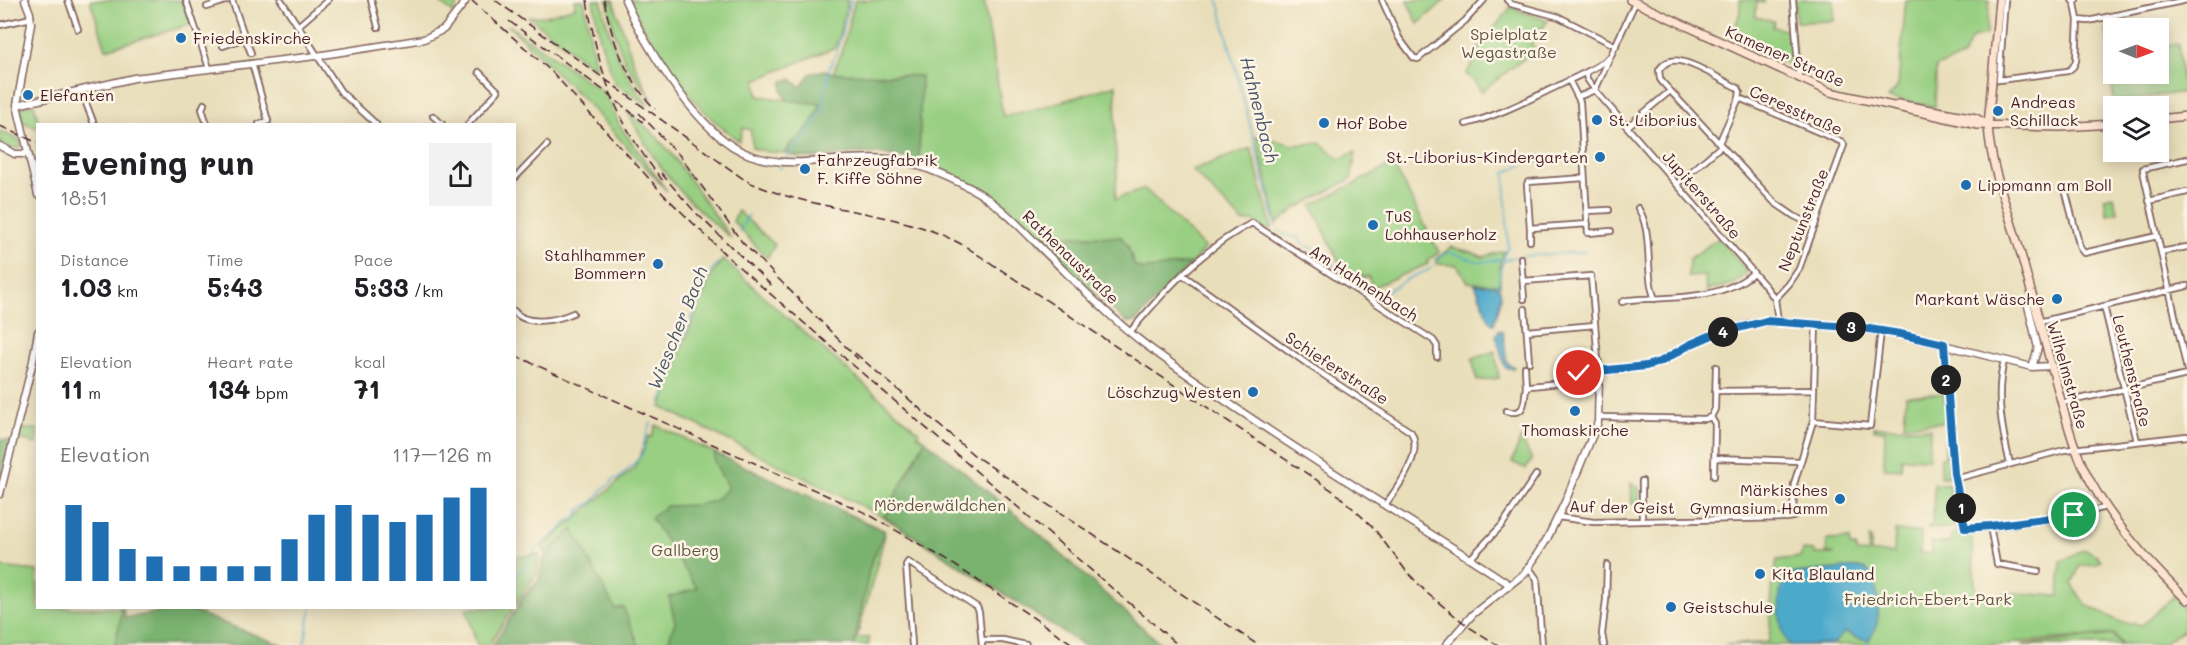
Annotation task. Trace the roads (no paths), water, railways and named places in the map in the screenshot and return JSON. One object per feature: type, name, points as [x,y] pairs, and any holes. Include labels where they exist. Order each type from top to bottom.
[{"type":"main road","name":"Wilhelmstraße","points":[[1999,0],[1989,145],[2075,448],[2092,485],[2106,506],[2153,566],[2187,600]]},
{"type":"main road","name":"Kamener Straße","points":[[1633,1],[1830,92],[1978,125],[2060,127],[2103,125]]},
{"type":"main road","points":[[2169,118],[2187,116]]},
{"type":"street","points":[[25,0],[31,18],[17,105],[36,187]]},
{"type":"street","points":[[68,0],[78,29]]},
{"type":"street","points":[[186,0],[209,69]]},
{"type":"street","points":[[207,7],[230,0],[251,54]]},
{"type":"street","points":[[281,0],[341,92],[375,123]]},
{"type":"street","points":[[298,26],[328,0]]},
{"type":"street","points":[[371,0],[378,27]]},
{"type":"street","name":"Rathenaustraße","points":[[625,0],[669,77],[707,125],[729,145],[754,157],[777,162],[808,163],[870,158],[897,160],[916,165],[965,186],[988,199],[1010,218],[1130,332],[1153,350],[1227,401],[1510,585]]},
{"type":"street","points":[[1382,0],[1400,38],[1412,56],[1418,60],[1465,21],[1485,0]]},
{"type":"street","points":[[1507,0],[1511,4],[1560,17],[1616,46]]},
{"type":"street","points":[[1793,0],[1799,79]]},
{"type":"street","points":[[2005,0],[1999,80],[2072,69],[2076,61],[2078,20],[2074,1]]},
{"type":"street","points":[[2078,20],[2088,21],[2167,2],[2187,0]]},
{"type":"street","points":[[1578,97],[1596,90],[1633,1]]},
{"type":"street","points":[[17,105],[134,78],[316,56],[431,37],[449,24],[465,2]]},
{"type":"street","points":[[0,25],[31,18]]},
{"type":"street","points":[[222,46],[245,38]]},
{"type":"street","points":[[1466,124],[1500,114],[1586,74],[1610,57]]},
{"type":"street","points":[[1677,184],[1720,145],[1740,92],[1738,88],[1690,64],[1676,60],[1666,63],[1659,70],[1659,79],[1720,145],[1782,210],[1815,226]]},
{"type":"street","points":[[252,63],[268,122],[264,123]]},
{"type":"street","points":[[469,123],[498,91],[479,72]]},
{"type":"street","name":"Jupiterstraße","points":[[1586,74],[1587,79],[1627,127],[1775,299]]},
{"type":"street","points":[[1569,80],[1578,97],[1588,233],[1611,231]]},
{"type":"street","points":[[81,90],[94,123]]},
{"type":"street","points":[[1627,127],[1670,91]]},
{"type":"street","name":"Ceresstraße","points":[[1738,98],[1842,142],[1844,145]]},
{"type":"street","points":[[204,104],[202,109],[207,123]]},
{"type":"street","points":[[433,116],[441,123]]},
{"type":"street","points":[[516,177],[547,145]]},
{"type":"street","name":"Neptunstraße","points":[[1775,299],[1799,270],[1844,145]]},
{"type":"street","points":[[0,146],[15,154],[27,154]]},
{"type":"street","points":[[2062,403],[2187,372],[2143,169],[2187,159]]},
{"type":"street","points":[[30,164],[36,164]]},
{"type":"street","points":[[1530,241],[1528,182],[1584,178]]},
{"type":"street","points":[[2065,189],[2082,252],[2091,253],[2157,236]]},
{"type":"street","points":[[2149,201],[2187,192]]},
{"type":"street","points":[[1638,207],[1643,219],[1650,261],[1652,292],[1655,299]]},
{"type":"street","points":[[1587,212],[1609,210]]},
{"type":"street","name":"Am Hahnenbach","points":[[1183,275],[1207,254],[1250,223],[1433,340],[1437,346],[1437,357]]},
{"type":"street","points":[[1530,228],[1588,224]]},
{"type":"street","points":[[2161,252],[2187,248]]},
{"type":"street","points":[[1521,258],[1524,299]]},
{"type":"street","points":[[1622,302],[1722,292],[1753,273]]},
{"type":"street","points":[[1130,332],[1183,275]]},
{"type":"street","name":"Schieferstraße","points":[[1183,275],[1312,368],[1410,432],[1416,448],[1414,457],[1385,505]]},
{"type":"street","points":[[1446,645],[1469,618],[1529,568],[1558,517],[1599,417],[1597,381],[1599,372],[1591,276],[1523,281]]},
{"type":"street","points":[[2039,322],[2187,286]]},
{"type":"street","points":[[2032,367],[2038,348],[2028,306],[2033,296]]},
{"type":"street","points":[[1775,299],[1778,321]]},
{"type":"street","name":"Leuthenstraße","points":[[2104,306],[2137,441]]},
{"type":"street","points":[[1525,309],[1529,362]]},
{"type":"street","points":[[516,313],[520,317],[532,320],[562,318],[573,314]]},
{"type":"street","points":[[1526,387],[1572,382],[1579,373],[1655,364],[1712,335],[1749,324],[1778,321],[1881,331],[1944,344],[2032,367],[2051,366]]},
{"type":"street","points":[[1715,458],[1800,461],[1813,421],[1816,324]]},
{"type":"street","points":[[1527,331],[1595,325]]},
{"type":"street","points":[[1813,421],[1870,426],[1881,331]]},
{"type":"street","points":[[2179,333],[2187,332]]},
{"type":"street","points":[[0,494],[36,343]]},
{"type":"street","points":[[1944,344],[1955,479],[1965,528],[2089,513],[2106,506]]},
{"type":"street","points":[[2004,361],[2000,405],[2010,464]]},
{"type":"street","points":[[1506,411],[1515,413],[1520,411],[1524,405],[1525,367]]},
{"type":"street","points":[[1599,417],[1705,419],[1711,417],[1715,409],[1716,367]]},
{"type":"street","points":[[1715,391],[1813,390]]},
{"type":"street","points":[[1711,417],[1715,424],[1714,476]]},
{"type":"street","points":[[1955,479],[2075,448],[2187,436]]},
{"type":"street","name":"Auf der Geist","points":[[1558,517],[1594,522],[1793,517],[1794,484],[1800,461]]},
{"type":"street","points":[[1470,559],[1502,525],[1536,475]]},
{"type":"street","points":[[1642,481],[1642,520]]},
{"type":"street","points":[[1990,526],[1996,564],[2038,571]]},
{"type":"street","points":[[912,645],[906,565],[908,562],[977,607],[980,612],[982,643],[1003,640],[1026,645]]},
{"type":"street","points":[[1604,645],[1602,634],[1607,565]]},
{"type":"street","points":[[1529,568],[1537,579],[1542,645]]},
{"type":"water","points":[[1475,284],[1494,285],[1501,293],[1494,324],[1489,320]]},
{"type":"water","points":[[1500,330],[1503,332],[1507,363],[1513,368],[1506,368],[1504,365],[1496,335]]},
{"type":"water","points":[[1846,568],[1867,570],[1874,582],[1878,596],[1878,618],[1869,640],[1856,638],[1845,632],[1833,644],[1790,645],[1783,633],[1779,608],[1780,591],[1784,580],[1795,573]]},
{"type":"waterway","name":"Wiescher Bach","points":[[787,158],[805,138],[822,111],[829,70],[851,0]]},
{"type":"waterway","name":"Hahnenbach","points":[[1218,0],[1276,226]]},
{"type":"waterway","points":[[1505,261],[1503,257],[1508,247],[1505,173],[1526,163],[1578,159]]},
{"type":"waterway","name":"Wiescher Bach","points":[[779,169],[783,165]]},
{"type":"waterway","name":"Wiescher Bach","points":[[739,231],[749,215]]},
{"type":"waterway","name":"Hahnenbach","points":[[1278,230],[1285,235],[1298,237],[1304,245],[1317,250],[1324,260],[1333,264],[1342,275],[1351,281]]},
{"type":"waterway","points":[[1523,256],[1585,252]]},
{"type":"waterway","name":"Hahnenbach","points":[[1434,265],[1447,253],[1480,261],[1502,259]]},
{"type":"waterway","points":[[1498,287],[1502,263],[1510,258],[1518,257]]},
{"type":"waterway","name":"Wiescher Bach","points":[[661,403],[680,346],[711,271],[718,263]]},
{"type":"waterway","name":"Hahnenbach","points":[[1358,283],[1371,292],[1384,292],[1431,268]]},
{"type":"waterway","name":"Wiescher Bach","points":[[516,575],[539,546],[561,529],[567,521],[576,519],[579,510],[593,502],[603,489],[614,479],[619,479],[635,463],[644,450],[643,445],[651,423]]},
{"type":"waterway","name":"Wiescher Bach","points":[[304,645],[311,609]]},
{"type":"waterway","points":[[1867,640],[1867,645]]},
{"type":"railway","points":[[471,0],[552,72],[664,195],[731,260],[1178,645]]},
{"type":"railway","points":[[495,0],[745,180],[800,200],[914,225],[968,248],[1336,493],[1372,526],[1407,572],[1428,594],[1469,627],[1498,645]]},
{"type":"railway","points":[[587,0],[597,51],[612,97],[633,139],[664,182]]},
{"type":"railway","points":[[604,0],[611,30],[628,72],[655,109]]},
{"type":"railway","points":[[509,21],[643,122]]},
{"type":"railway","points":[[639,113],[680,156],[742,242],[858,359]]},
{"type":"railway","points":[[0,126],[36,142]]},
{"type":"railway","points":[[661,173],[694,211],[774,288]]},
{"type":"railway","points":[[855,353],[975,456],[1258,645]]},
{"type":"railway","points":[[516,356],[868,514],[950,562],[1074,645]]},
{"type":"place","name":"Friedenskirche","points":[[181,38]]},
{"type":"place","name":"Elefanten","points":[[28,95]]},
{"type":"place","name":"Andreas Schillack","points":[[1998,111]]},
{"type":"place","name":"St. Liborius","points":[[1597,120]]},
{"type":"place","name":"Hof Bobe","points":[[1324,123]]},
{"type":"place","name":"St.-Liborius-Kindergarten","points":[[1600,157]]},
{"type":"place","name":"Fahrzeugfabrik F. Kiffe Söhne","points":[[805,169]]},
{"type":"place","name":"Lippmann am Boll","points":[[1966,185]]},
{"type":"place","name":"TuS Lohhauserholz","points":[[1373,225]]},
{"type":"place","name":"Stahlhammer Bommern","points":[[658,264]]},
{"type":"place","name":"Markant Wäsche","points":[[2057,299]]},
{"type":"place","name":"Löschzug Westen","points":[[1253,392]]},
{"type":"place","name":"Thomaskirche","points":[[1575,411]]},
{"type":"place","name":"Märkisches Gymnasium Hamm","points":[[1840,499]]},
{"type":"place","name":"Kita Blauland","points":[[1760,574]]},
{"type":"place","name":"Geistschule","points":[[1671,607]]},
{"type":"park label","name":"Spielplatz Wegastraße","points":[[1509,43]]},
{"type":"park label","name":"Mörderwäldchen","points":[[940,505]]},
{"type":"park label","name":"Gallberg","points":[[685,550]]},
{"type":"park label","name":"Friedrich-Ebert-Park","points":[[1928,599]]}]
